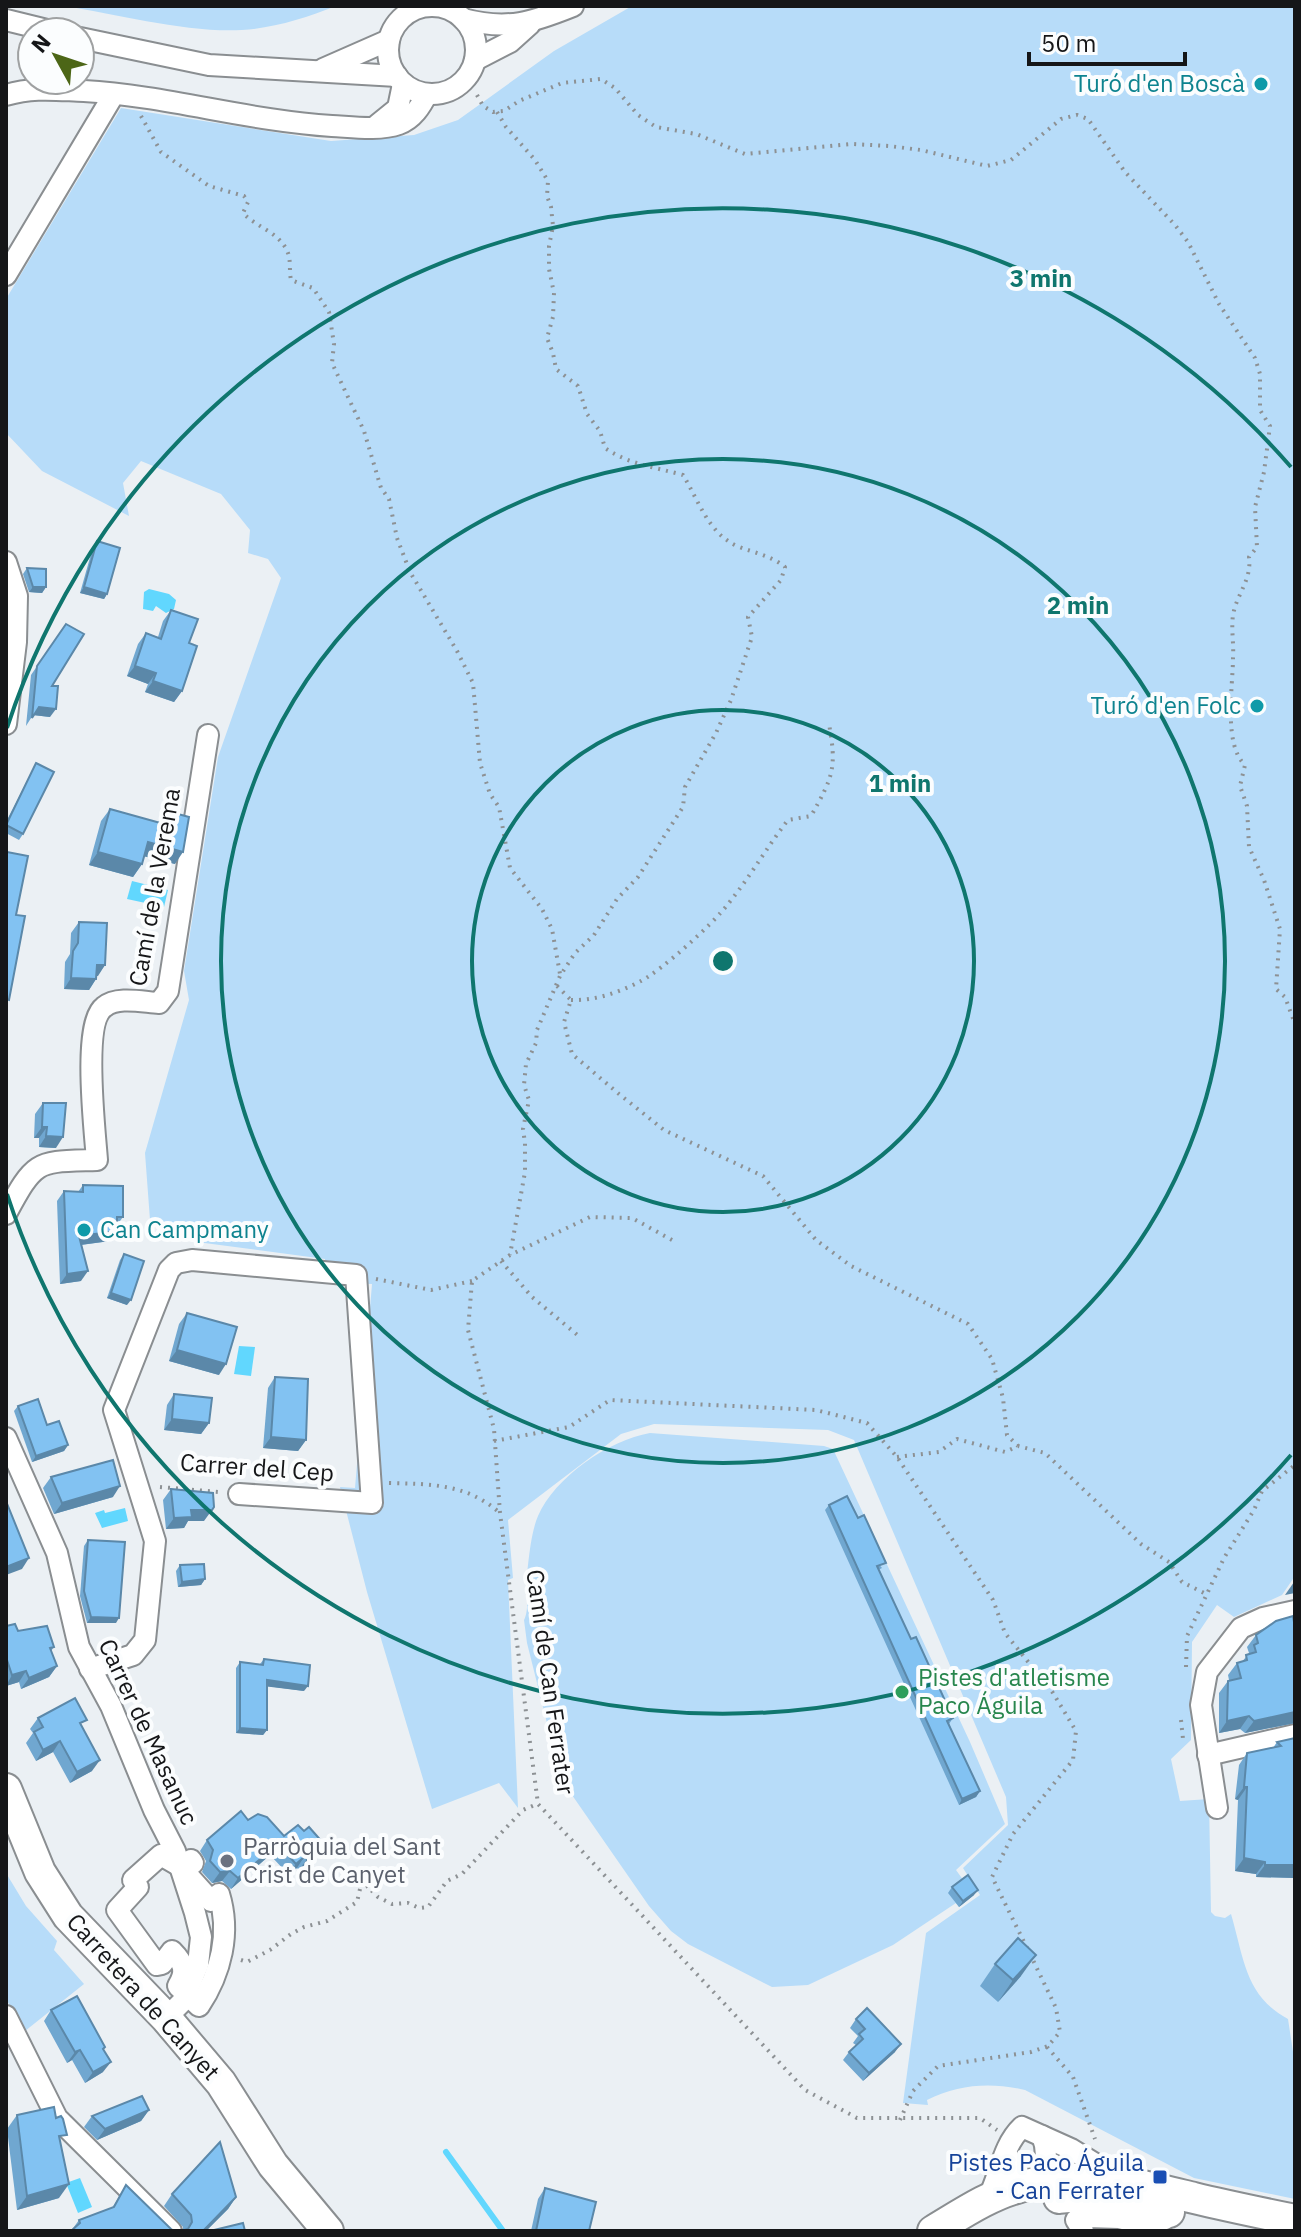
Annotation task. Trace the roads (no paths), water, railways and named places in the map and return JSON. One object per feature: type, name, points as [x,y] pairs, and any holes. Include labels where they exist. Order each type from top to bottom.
[{"type":"street","points":[[475,60],[510,42],[530,24],[573,6]]},
{"type":"street","points":[[373,127],[398,108],[400,80],[389,59],[389,40],[400,20],[419,8],[445,8],[463,19],[480,24],[530,24]]},
{"type":"street","points":[[96,41],[209,65],[275,71],[319,70],[400,80],[427,94],[442,93],[455,87],[470,72],[475,60],[473,35],[463,19]]},
{"type":"street","points":[[319,70],[389,40]]},
{"type":"street","points":[[6,95],[31,88],[120,94],[302,124],[373,127],[399,124],[419,110],[427,94]]},
{"type":"street","points":[[6,275],[120,94]]},
{"type":"street","points":[[6,562],[17,596],[16,642],[6,724]]},
{"type":"street","name":"Camí de la Verema","points":[[6,1214],[33,1171],[47,1162],[97,1160],[91,1073],[93,1020],[106,1004],[118,1001],[159,1003],[168,991],[208,735]]},
{"type":"street","name":"Carrer del Cep","points":[[90,1669],[133,1655],[145,1640],[155,1541],[114,1410],[165,1276],[176,1263],[192,1260],[356,1275],[372,1493],[239,1494]]},
{"type":"street","name":"Carrer de Masanuc","points":[[6,1438],[57,1553],[79,1647],[111,1706],[180,1866]]},
{"type":"street","points":[[1217,1808],[1201,1705],[1207,1672],[1241,1628],[1263,1618],[1295,1611]]},
{"type":"street","points":[[1208,1755],[1295,1735]]},
{"type":"street","name":"Carretera de Canyet","points":[[6,1789],[40,1872],[68,1916],[166,2018],[221,2083],[273,2165],[328,2231]]},
{"type":"street","name":"Carretera de Canyet","points":[[6,1832],[39,1898],[57,1925],[89,1961],[99,1978],[209,2094],[255,2162],[265,2184],[300,2231]]},
{"type":"street","points":[[180,1866],[191,1860],[193,1863],[184,1871],[211,1901],[219,1894],[226,1928],[208,1993],[199,2006],[186,1994],[178,1986],[184,1976],[183,1963],[172,1951],[162,1964],[157,1965],[117,1910],[138,1887],[133,1880],[161,1855],[180,1866],[201,1937],[198,1965],[186,1994],[183,2001],[166,2018],[165,2030],[206,2082],[209,2094]]},
{"type":"street","points":[[89,1961],[103,1968],[141,2008],[166,2018]]},
{"type":"street","points":[[6,2016],[57,2118],[171,2231]]},
{"type":"street","points":[[987,2201],[1008,2146],[1022,2127],[1071,2149],[1118,2191],[1171,2213],[1246,2231]]},
{"type":"street","points":[[949,2231],[989,2208],[1029,2192],[1043,2174],[1047,2147],[1042,2136]]},
{"type":"street","points":[[1008,2146],[1021,2179],[1049,2190],[1118,2191],[1295,2220]]},
{"type":"street","points":[[933,2231],[987,2201],[1017,2187],[1035,2183]]},
{"type":"street","points":[[967,2231],[1000,2213],[1049,2200],[1118,2191]]},
{"type":"street","points":[[1083,2231],[1076,2220],[1087,2217],[1119,2218],[1148,2225],[1165,2219],[1171,2213]]},
{"type":"water","points":[[149,589],[169,594],[176,600],[174,609],[166,613],[156,606],[153,611],[143,609],[144,592]]},
{"type":"water","points":[[132,881],[168,890],[164,907],[127,899]]},
{"type":"water","points":[[239,1346],[255,1347],[251,1376],[234,1374]]},
{"type":"water","points":[[125,1508],[128,1521],[102,1528],[95,1513]]},
{"type":"water","points":[[80,2178],[92,2207],[78,2213],[66,2183]]},
{"type":"waterway","points":[[446,2152],[503,2231]]},
{"type":"place","name":"Turó d'en Boscà","points":[[1261,84]]},
{"type":"place","name":"Turó d'en Folc","points":[[1257,706]]},
{"type":"place","name":"Can Campmany","points":[[84,1230]]},
{"type":"place","name":"Pistes d'atletisme Paco Águila","points":[[902,1692]]},
{"type":"place","name":"Parròquia del Sant Crist de Canyet","points":[[227,1861]]},
{"type":"place","name":"Pistes Paco Águila - Can Ferrater","points":[[1160,2177]]}]
